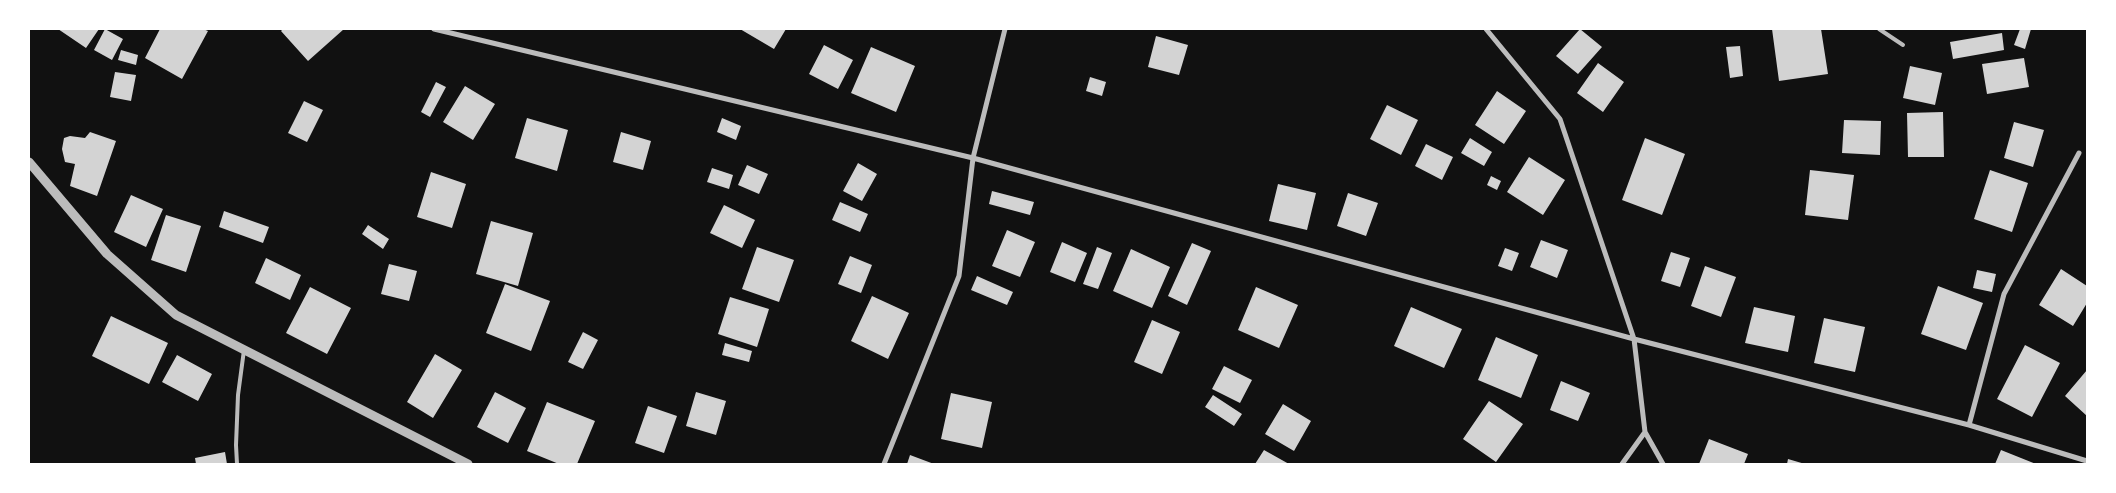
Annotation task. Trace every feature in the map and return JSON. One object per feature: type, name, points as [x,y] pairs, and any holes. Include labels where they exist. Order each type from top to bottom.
[{"type":"street","points":[[434,29],[972,158],[1634,340],[1969,426],[2087,461]]},
{"type":"street","points":[[884,464],[959,276],[972,158],[1005,29]]},
{"type":"street","points":[[1486,29],[1560,119],[1634,340],[1645,432],[1663,464]]},
{"type":"street","points":[[1969,426],[2004,294],[2079,152]]},
{"type":"street","points":[[30,165],[107,254],[176,315],[468,464]]},
{"type":"street","points":[[1622,464],[1645,432]]},
{"type":"lane","points":[[1879,29],[1903,45]]},
{"type":"lane","points":[[238,464],[236,445],[238,395],[244,350]]},
{"type":"building","points":[[58,29],[99,29],[86,48]]},
{"type":"building","points":[[105,29],[123,39],[112,60],[94,50]]},
{"type":"building","points":[[160,29],[203,29],[208,31],[182,79],[145,58]]},
{"type":"building","points":[[283,29],[344,29],[308,61],[281,31]]},
{"type":"building","points":[[740,29],[786,29],[774,49]]},
{"type":"building","points":[[1580,29],[1602,47],[1578,74],[1556,56]]},
{"type":"building","points":[[1772,29],[1821,29],[1828,74],[1779,81]]},
{"type":"building","points":[[2020,29],[2031,29],[2025,49],[2014,45]]},
{"type":"building","points":[[2002,33],[2004,50],[1953,59],[1950,42]]},
{"type":"building","points":[[1156,36],[1188,45],[1179,75],[1148,67]]},
{"type":"building","points":[[824,45],[853,60],[838,89],[809,74]]},
{"type":"building","points":[[1740,46],[1743,76],[1730,78],[1726,47]]},
{"type":"building","points":[[871,47],[915,66],[896,112],[851,93]]},
{"type":"building","points":[[121,50],[138,55],[136,65],[118,60]]},
{"type":"building","points":[[2024,58],[2029,87],[1987,94],[1982,64]]},
{"type":"building","points":[[1598,63],[1624,82],[1603,112],[1577,93]]},
{"type":"building","points":[[1910,66],[1942,73],[1935,105],[1903,98]]},
{"type":"building","points":[[115,72],[136,75],[131,101],[110,97]]},
{"type":"building","points":[[1090,77],[1106,82],[1102,96],[1086,91]]},
{"type":"building","points":[[436,82],[446,87],[430,117],[421,112]]},
{"type":"building","points":[[465,86],[495,104],[473,140],[443,122]]},
{"type":"building","points":[[1497,91],[1526,111],[1504,144],[1475,125]]},
{"type":"building","points":[[304,101],[323,110],[307,142],[288,133]]},
{"type":"building","points":[[1387,105],[1418,120],[1401,155],[1370,139]]},
{"type":"building","points":[[1943,112],[1944,157],[1908,157],[1907,113]]},
{"type":"building","points":[[527,118],[568,130],[557,171],[515,158]]},
{"type":"building","points":[[722,118],[741,126],[736,140],[717,132]]},
{"type":"building","points":[[1844,120],[1881,121],[1880,155],[1842,153]]},
{"type":"building","points":[[2014,122],[2044,130],[2033,167],[2004,158]]},
{"type":"building","points":[[90,132],[116,141],[97,196],[70,186],[75,164],[65,162],[62,149],[64,138],[70,136],[85,138]]},
{"type":"building","points":[[621,132],[651,141],[643,170],[613,162]]},
{"type":"building","points":[[1470,138],[1492,152],[1484,166],[1461,153]]},
{"type":"building","points":[[1645,138],[1685,154],[1662,215],[1622,200]]},
{"type":"building","points":[[1426,144],[1453,157],[1442,180],[1415,166]]},
{"type":"building","points":[[1529,157],[1565,180],[1543,215],[1507,192]]},
{"type":"building","points":[[858,163],[877,174],[862,201],[843,191]]},
{"type":"building","points":[[747,165],[768,174],[759,194],[738,185]]},
{"type":"building","points":[[712,168],[733,175],[729,189],[707,182]]},
{"type":"building","points":[[1810,170],[1854,175],[1848,220],[1805,215]]},
{"type":"building","points":[[1990,170],[2028,183],[2012,232],[1974,219]]},
{"type":"building","points":[[431,172],[466,184],[452,228],[417,217]]},
{"type":"building","points":[[1491,176],[1501,181],[1497,190],[1487,185]]},
{"type":"building","points":[[1278,184],[1316,193],[1307,230],[1269,221]]},
{"type":"building","points":[[992,191],[1034,202],[1030,215],[989,204]]},
{"type":"building","points":[[1348,193],[1378,203],[1366,236],[1337,226]]},
{"type":"building","points":[[131,195],[163,209],[146,247],[114,232]]},
{"type":"building","points":[[840,202],[868,214],[860,232],[832,220]]},
{"type":"building","points":[[724,205],[755,220],[742,248],[710,233]]},
{"type":"building","points":[[224,211],[269,227],[263,243],[219,227]]},
{"type":"building","points":[[166,215],[201,226],[186,272],[151,260]]},
{"type":"building","points":[[491,221],[533,233],[518,286],[476,274]]},
{"type":"building","points":[[368,225],[389,239],[383,249],[362,234]]},
{"type":"building","points":[[1007,230],[1035,242],[1020,277],[992,266]]},
{"type":"building","points":[[1541,240],[1568,250],[1557,278],[1530,267]]},
{"type":"building","points":[[1062,242],[1087,253],[1075,282],[1050,272]]},
{"type":"building","points":[[1192,243],[1211,251],[1187,305],[1168,296]]},
{"type":"building","points":[[757,247],[794,260],[779,302],[742,289]]},
{"type":"building","points":[[1097,247],[1112,253],[1098,289],[1083,284]]},
{"type":"building","points":[[1505,248],[1519,253],[1512,271],[1498,266]]},
{"type":"building","points":[[1131,249],[1170,267],[1152,308],[1113,291]]},
{"type":"building","points":[[1671,252],[1690,258],[1680,287],[1661,281]]},
{"type":"building","points":[[850,256],[872,265],[861,293],[838,284]]},
{"type":"building","points":[[266,258],[301,275],[290,300],[255,283]]},
{"type":"building","points":[[389,264],[417,271],[409,301],[381,294]]},
{"type":"building","points":[[1705,266],[1736,277],[1721,317],[1691,306]]},
{"type":"building","points":[[2061,269],[2087,286],[2087,303],[2073,326],[2039,305]]},
{"type":"building","points":[[1977,270],[1996,274],[1992,292],[1973,288]]},
{"type":"building","points":[[977,276],[1013,292],[1007,305],[971,290]]},
{"type":"building","points":[[505,284],[550,301],[531,351],[486,333]]},
{"type":"building","points":[[1938,286],[1983,303],[1966,350],[1921,334]]},
{"type":"building","points":[[310,287],[351,308],[327,354],[286,333]]},
{"type":"building","points":[[1256,287],[1298,305],[1279,348],[1238,330]]},
{"type":"building","points":[[872,296],[909,313],[888,359],[851,341]]},
{"type":"building","points":[[730,297],[769,309],[757,347],[718,334]]},
{"type":"building","points":[[1411,307],[1462,329],[1444,368],[1394,346]]},
{"type":"building","points":[[1754,307],[1795,316],[1788,352],[1745,343]]},
{"type":"building","points":[[111,316],[168,343],[149,384],[92,356]]},
{"type":"building","points":[[1824,318],[1865,327],[1855,372],[1814,363]]},
{"type":"building","points":[[1152,320],[1180,332],[1162,374],[1134,362]]},
{"type":"building","points":[[583,332],[598,340],[583,369],[568,362]]},
{"type":"building","points":[[1496,337],[1538,355],[1521,398],[1478,380]]},
{"type":"building","points":[[725,343],[752,351],[749,362],[722,355]]},
{"type":"building","points":[[2025,345],[2060,363],[2032,417],[1997,399]]},
{"type":"building","points":[[435,354],[462,370],[433,418],[407,402]]},
{"type":"building","points":[[177,355],[212,374],[198,401],[162,382]]},
{"type":"building","points":[[1224,366],[1252,380],[1240,403],[1212,389]]},
{"type":"building","points":[[2087,370],[2087,416],[2065,396]]},
{"type":"building","points":[[1561,381],[1590,393],[1578,421],[1550,410]]},
{"type":"building","points":[[495,392],[526,408],[508,443],[477,427]]},
{"type":"building","points":[[696,392],[726,401],[716,435],[686,426]]},
{"type":"building","points":[[951,393],[992,402],[982,448],[941,439]]},
{"type":"building","points":[[1213,395],[1242,414],[1234,426],[1205,407]]},
{"type":"building","points":[[1489,401],[1523,424],[1496,462],[1463,439]]},
{"type":"building","points":[[547,402],[595,421],[577,464],[559,464],[527,451]]},
{"type":"building","points":[[1283,404],[1311,421],[1294,451],[1265,434]]},
{"type":"building","points":[[648,406],[677,416],[664,453],[635,443]]},
{"type":"building","points":[[1709,439],[1748,454],[1744,464],[1699,464]]},
{"type":"building","points":[[1264,450],[1289,464],[1255,464]]},
{"type":"building","points":[[2001,450],[2036,464],[1995,464]]},
{"type":"building","points":[[225,452],[227,464],[196,464],[195,458]]},
{"type":"building","points":[[910,455],[934,464],[907,464]]},
{"type":"building","points":[[1788,459],[1805,464],[1787,464]]}]
